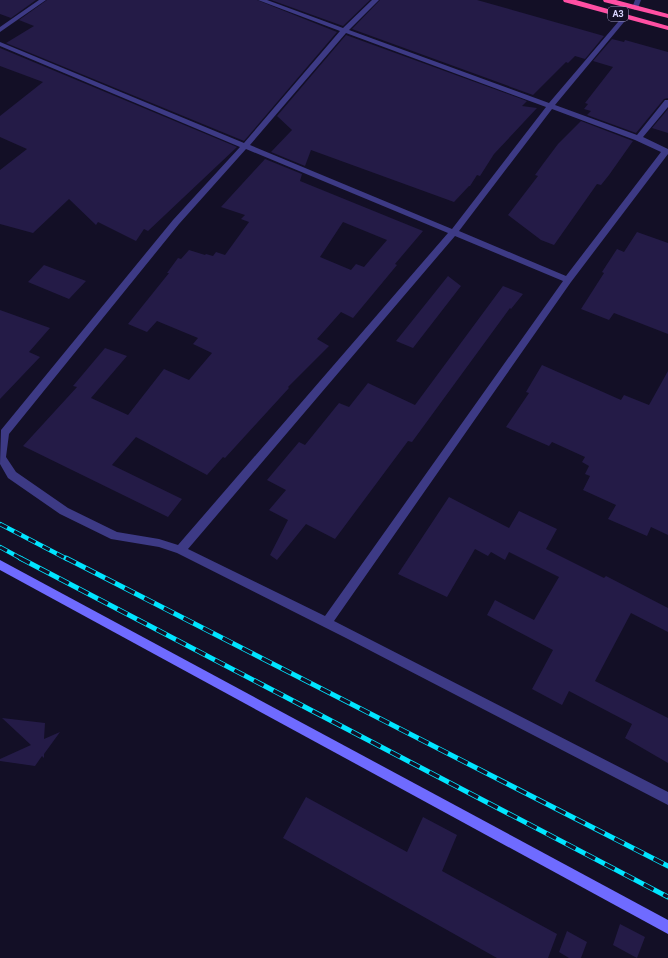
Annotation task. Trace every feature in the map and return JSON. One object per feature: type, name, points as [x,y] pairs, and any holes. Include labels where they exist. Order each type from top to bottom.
[{"type":"highway","name":"A3","points":[[567,0],[668,28]]},
{"type":"highway","name":"A3","points":[[607,0],[636,4],[668,16]]},
{"type":"street","points":[[0,30],[43,0]]},
{"type":"street","points":[[261,0],[638,138],[667,151],[568,280],[326,623]]},
{"type":"street","points":[[376,0],[344,31],[245,146],[176,222],[4,433],[1,457],[12,475],[58,506],[115,536],[159,543],[180,550],[326,623],[668,800]]},
{"type":"street","points":[[180,550],[454,232],[550,107],[626,16]]},
{"type":"street","points":[[0,44],[568,280]]},
{"type":"street","points":[[638,138],[668,102]]},
{"type":"street","points":[[0,565],[668,927]]},
{"type":"building","points":[[0,0],[36,0],[11,18],[0,14]]},
{"type":"building","points":[[47,0],[257,0],[337,32],[244,141],[6,43],[34,26],[19,20]]},
{"type":"building","points":[[271,0],[370,0],[343,26]]},
{"type":"building","points":[[380,0],[477,0],[604,36],[585,59],[575,56],[568,63],[566,62],[533,95],[352,29]]},
{"type":"building","points":[[346,35],[527,101],[522,106],[537,108],[494,154],[480,176],[477,175],[470,186],[454,202],[311,150],[305,166],[271,152],[292,130],[277,116]]},
{"type":"building","points":[[612,39],[624,42],[625,40],[668,52],[668,98],[664,99],[636,133],[587,115],[591,111],[584,109],[588,104],[585,103],[613,67],[593,61]]},
{"type":"building","points":[[0,48],[237,147],[148,231],[144,229],[136,241],[98,222],[96,225],[69,199],[33,233],[0,224],[0,170],[27,149],[0,137],[0,116],[43,82],[0,66]]},
{"type":"building","points":[[668,109],[668,133],[652,128]]},
{"type":"building","points":[[581,121],[633,141],[601,185],[597,184],[554,245],[541,240],[508,215],[538,176],[535,175],[558,144]]},
{"type":"building","points":[[265,159],[302,174],[300,181],[423,231],[353,318],[341,312],[317,339],[329,346],[288,387],[289,388],[225,458],[223,457],[207,475],[136,437],[112,465],[182,499],[168,517],[23,446],[77,387],[73,386],[105,348],[127,356],[91,398],[128,415],[164,369],[189,380],[212,353],[193,344],[198,338],[157,321],[147,332],[128,324],[169,273],[167,273],[178,258],[181,259],[189,250],[205,255],[213,256],[216,252],[225,255],[249,222],[241,219],[245,215],[221,207]],"holes":[[[343,222],[387,240],[364,267],[356,264],[351,270],[320,257]]]},
{"type":"building","points":[[637,232],[668,243],[668,334],[614,313],[609,320],[581,309],[604,273],[602,272],[617,249],[624,252]]},
{"type":"building","points":[[44,265],[86,281],[69,299],[28,282]]},
{"type":"building","points":[[448,276],[461,286],[413,348],[396,341]]},
{"type":"building","points":[[503,286],[523,294],[511,309],[510,308],[412,442],[408,441],[335,539],[306,524],[277,560],[270,555],[288,520],[269,510],[286,490],[267,480],[299,442],[305,445],[339,403],[349,407],[368,383],[415,405]]},
{"type":"building","points":[[0,310],[50,328],[29,352],[40,357],[0,399]]},
{"type":"building","points":[[542,365],[621,400],[624,395],[649,405],[668,371],[668,535],[651,527],[647,536],[608,519],[616,505],[583,490],[590,476],[585,474],[589,466],[582,462],[585,457],[552,442],[549,446],[506,427],[529,393],[526,392]]},
{"type":"building","points":[[449,497],[509,528],[519,511],[557,529],[546,549],[604,578],[606,576],[668,608],[668,632],[631,613],[595,681],[668,718],[668,763],[625,738],[632,724],[569,691],[562,705],[532,689],[553,650],[487,615],[495,600],[534,620],[559,577],[509,552],[505,560],[491,552],[488,556],[475,549],[447,597],[398,574]]},
{"type":"building","points":[[2,718],[45,723],[44,739],[60,732],[44,754],[44,758],[42,756],[35,766],[0,761],[0,759],[31,745]]},
{"type":"building","points":[[306,797],[407,852],[423,817],[457,835],[442,871],[557,934],[548,958],[497,958],[283,838]]},
{"type":"building","points":[[620,924],[645,937],[637,958],[613,945]]},
{"type":"building","points":[[567,931],[587,942],[581,958],[569,958],[559,952]]},
{"type":"railway","points":[[0,524],[67,559]]},
{"type":"railway","points":[[0,547],[22,559]]},
{"type":"railway","points":[[20,558],[668,897]]},
{"type":"railway","points":[[66,558],[668,866]]}]
